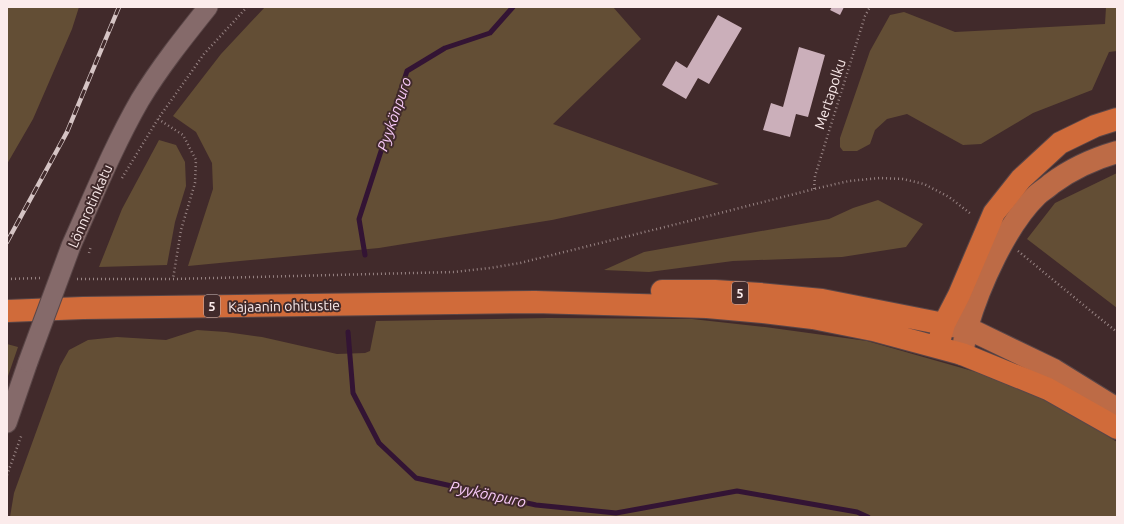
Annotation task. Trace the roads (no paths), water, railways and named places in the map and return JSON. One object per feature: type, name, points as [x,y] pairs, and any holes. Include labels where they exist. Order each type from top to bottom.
[{"type":"highway","points":[[937,347],[944,324],[959,294],[994,213],[1021,179],[1060,143],[1095,126],[1117,118]]},
{"type":"highway","name":"5","points":[[535,302],[621,292],[715,291],[822,300],[944,324]]},
{"type":"highway","name":"5","points":[[535,302],[707,307],[813,318],[873,330],[962,354],[1048,389],[1117,428]]},
{"type":"highway","name":"Kajaanin ohitustie","points":[[7,311],[535,302]]},
{"type":"main road","points":[[962,354],[967,328],[977,296],[1004,239],[1019,217],[1037,195],[1060,178],[1080,166],[1117,152]]},
{"type":"main road","name":"5","points":[[944,324],[967,328],[1054,370],[1117,409]]},
{"type":"street","name":"Lönnrotinkatu","points":[[7,423],[71,246],[118,143],[141,100],[174,48],[208,7]]},
{"type":"waterway","name":"Pyykönpuro","points":[[365,255],[359,219],[407,71],[445,48],[490,33],[513,7]]},
{"type":"waterway","name":"Pyykönpuro","points":[[348,332],[353,393],[379,443],[416,478],[536,505],[616,513],[737,491],[857,512],[868,517]]},
{"type":"railway","points":[[7,242],[67,132],[119,7]]}]
